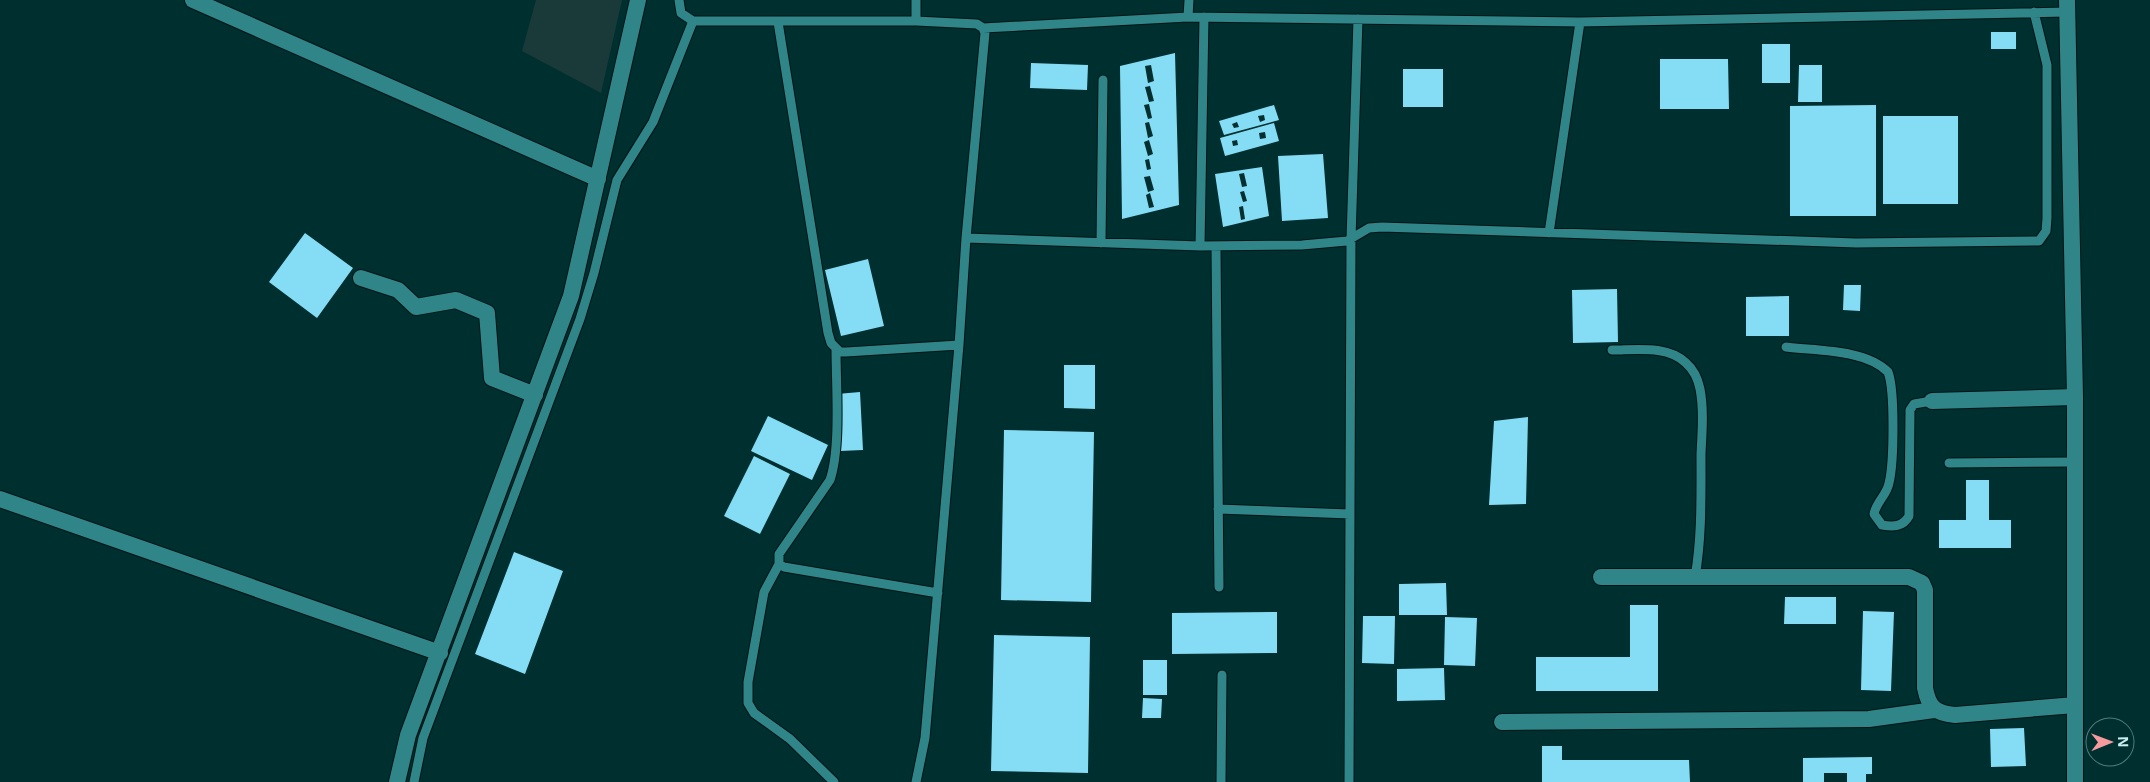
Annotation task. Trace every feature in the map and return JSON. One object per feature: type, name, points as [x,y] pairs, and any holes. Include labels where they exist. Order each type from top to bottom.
[{"type":"street","points":[[193,0],[598,179]]},
{"type":"street","points":[[397,782],[408,735],[536,395],[571,296],[638,0]]},
{"type":"street","points":[[2067,6],[2075,397],[2075,782]]},
{"type":"street","points":[[361,278],[398,290],[416,307],[456,300],[487,313],[492,378],[536,395]]},
{"type":"street","points":[[1932,401],[2075,397]]},
{"type":"street","points":[[0,499],[440,652]]},
{"type":"street","points":[[1601,577],[1909,577],[1922,583],[1925,590],[1925,688],[1927,700],[1934,710],[1942,714],[1955,714],[2074,705]]},
{"type":"street","points":[[1502,722],[1869,719],[1934,710]]},
{"type":"lane","points":[[679,0],[681,13],[693,21],[916,21],[977,24],[983,28],[1188,17],[1580,22],[2034,12],[2067,6]]},
{"type":"lane","points":[[916,0],[916,21]]},
{"type":"lane","points":[[1188,17],[1189,0]]},
{"type":"lane","points":[[966,238],[1200,246],[1302,245],[1338,243],[1352,240],[1372,228],[1856,243],[2040,241],[2046,231],[2047,218],[2047,65],[2034,12]]},
{"type":"lane","points":[[1200,246],[1204,18]]},
{"type":"lane","points":[[1349,782],[1352,240],[1358,19]]},
{"type":"lane","points":[[414,782],[423,738],[580,319],[594,273],[616,180],[653,122],[693,21]]},
{"type":"lane","points":[[778,22],[828,333],[836,349],[835,452],[833,472],[830,480],[779,554],[778,564],[764,592],[748,682],[748,703],[754,713],[790,739],[834,782]]},
{"type":"lane","points":[[1549,233],[1580,22]]},
{"type":"lane","points":[[916,782],[925,738],[938,593],[966,238],[985,38],[983,28]]},
{"type":"lane","points":[[1101,243],[1102,80]]},
{"type":"lane","points":[[1216,246],[1219,587]]},
{"type":"lane","points":[[836,349],[846,352],[959,345]]},
{"type":"lane","points":[[1786,347],[1856,356],[1877,363],[1888,372],[1892,414],[1890,476],[1886,492],[1876,505],[1874,514],[1882,525],[1899,525],[1906,521],[1909,516],[1910,410],[1914,404],[1932,401]]},
{"type":"lane","points":[[1612,350],[1667,352],[1685,361],[1697,378],[1702,405],[1702,423],[1700,514],[1695,577]]},
{"type":"lane","points":[[1949,463],[2075,462]]},
{"type":"lane","points":[[1218,509],[1350,514]]},
{"type":"lane","points":[[778,564],[784,567],[938,593]]},
{"type":"lane","points":[[1221,782],[1222,675]]},
{"type":"shaded area","points":[[536,0],[622,0],[601,93],[522,51]]},
{"type":"building","points":[[1991,32],[2016,32],[2016,49],[1991,49]]},
{"type":"building","points":[[1762,44],[1790,44],[1790,83],[1762,83]]},
{"type":"building","points":[[1175,53],[1179,205],[1122,219],[1120,66]],"holes":[[[1151,65],[1154,81],[1148,83],[1145,66]],[[1150,86],[1154,101],[1149,102],[1145,87]],[[1149,104],[1152,118],[1148,119],[1144,105]],[[1149,122],[1153,136],[1148,138],[1145,123]],[[1149,140],[1153,154],[1148,156],[1144,142]],[[1149,159],[1151,169],[1147,170],[1145,160]],[[1150,176],[1154,190],[1148,192],[1144,177]],[[1150,193],[1154,207],[1149,208],[1146,195]]]},
{"type":"building","points":[[1660,59],[1728,59],[1729,109],[1660,109]]},
{"type":"building","points":[[1031,63],[1088,65],[1087,90],[1030,88]]},
{"type":"building","points":[[1799,65],[1822,65],[1822,102],[1798,102]]},
{"type":"building","points":[[1403,69],[1443,69],[1443,107],[1403,107]]},
{"type":"building","points":[[1274,105],[1279,120],[1224,135],[1219,121]],"holes":[[[1264,115],[1265,120],[1260,122],[1258,116]],[[1237,122],[1239,127],[1234,128],[1232,124]]]},
{"type":"building","points":[[1876,105],[1876,216],[1790,216],[1790,106]]},
{"type":"building","points":[[1883,116],[1958,116],[1958,204],[1883,204]]},
{"type":"building","points":[[1274,123],[1279,141],[1225,156],[1220,138]],"holes":[[[1265,132],[1266,138],[1260,139],[1259,133]],[[1237,140],[1238,145],[1233,146],[1232,141]]]},
{"type":"building","points":[[1323,154],[1328,218],[1282,221],[1278,156]]},
{"type":"building","points":[[1262,167],[1269,216],[1223,227],[1215,174]],"holes":[[[1244,173],[1247,186],[1242,187],[1239,174]],[[1244,191],[1247,201],[1243,202],[1240,192]],[[1243,206],[1245,219],[1241,220],[1239,207]]]},
{"type":"building","points":[[305,233],[353,268],[317,318],[269,282]]},
{"type":"building","points":[[868,259],[884,326],[841,336],[825,270]]},
{"type":"building","points":[[1844,285],[1861,285],[1860,311],[1843,310]]},
{"type":"building","points":[[1617,289],[1618,342],[1573,343],[1572,290]]},
{"type":"building","points":[[1789,296],[1789,336],[1746,336],[1746,297]]},
{"type":"building","points":[[1064,365],[1095,365],[1095,409],[1064,408]]},
{"type":"building","points":[[860,392],[863,450],[840,451],[837,394]]},
{"type":"building","points":[[768,416],[828,445],[812,480],[751,451]]},
{"type":"building","points":[[1528,417],[1526,504],[1489,505],[1494,421]]},
{"type":"building","points":[[1004,430],[1094,432],[1091,602],[1001,600]]},
{"type":"building","points":[[754,456],[790,474],[760,534],[724,516]]},
{"type":"building","points":[[1966,480],[1989,480],[1989,520],[2011,520],[2011,548],[1939,548],[1939,520],[1966,520]]},
{"type":"building","points":[[514,552],[563,571],[525,674],[475,654]]},
{"type":"building","points":[[1446,583],[1447,615],[1399,615],[1399,584]]},
{"type":"building","points":[[1785,597],[1836,597],[1836,624],[1784,624]]},
{"type":"building","points":[[1630,605],[1658,605],[1658,691],[1536,691],[1536,657],[1630,657]]},
{"type":"building","points":[[1863,611],[1894,612],[1891,691],[1861,690]]},
{"type":"building","points":[[1277,612],[1277,653],[1172,654],[1172,613]]},
{"type":"building","points":[[1363,616],[1395,616],[1394,664],[1362,663]]},
{"type":"building","points":[[1445,617],[1477,618],[1475,666],[1444,665]]},
{"type":"building","points":[[994,635],[1090,637],[1088,773],[991,771]]},
{"type":"building","points":[[1143,660],[1167,660],[1167,695],[1143,695]]},
{"type":"building","points":[[1444,668],[1445,700],[1397,701],[1397,669]]},
{"type":"building","points":[[1143,698],[1162,699],[1161,718],[1142,718]]},
{"type":"building","points":[[2024,728],[2026,766],[1991,767],[1990,729]]},
{"type":"building","points":[[1542,746],[1562,746],[1562,760],[1689,760],[1690,782],[1542,782]]},
{"type":"building","points":[[1872,757],[1872,774],[1866,774],[1866,782],[1847,782],[1847,773],[1824,773],[1824,782],[1803,782],[1803,758]]}]
